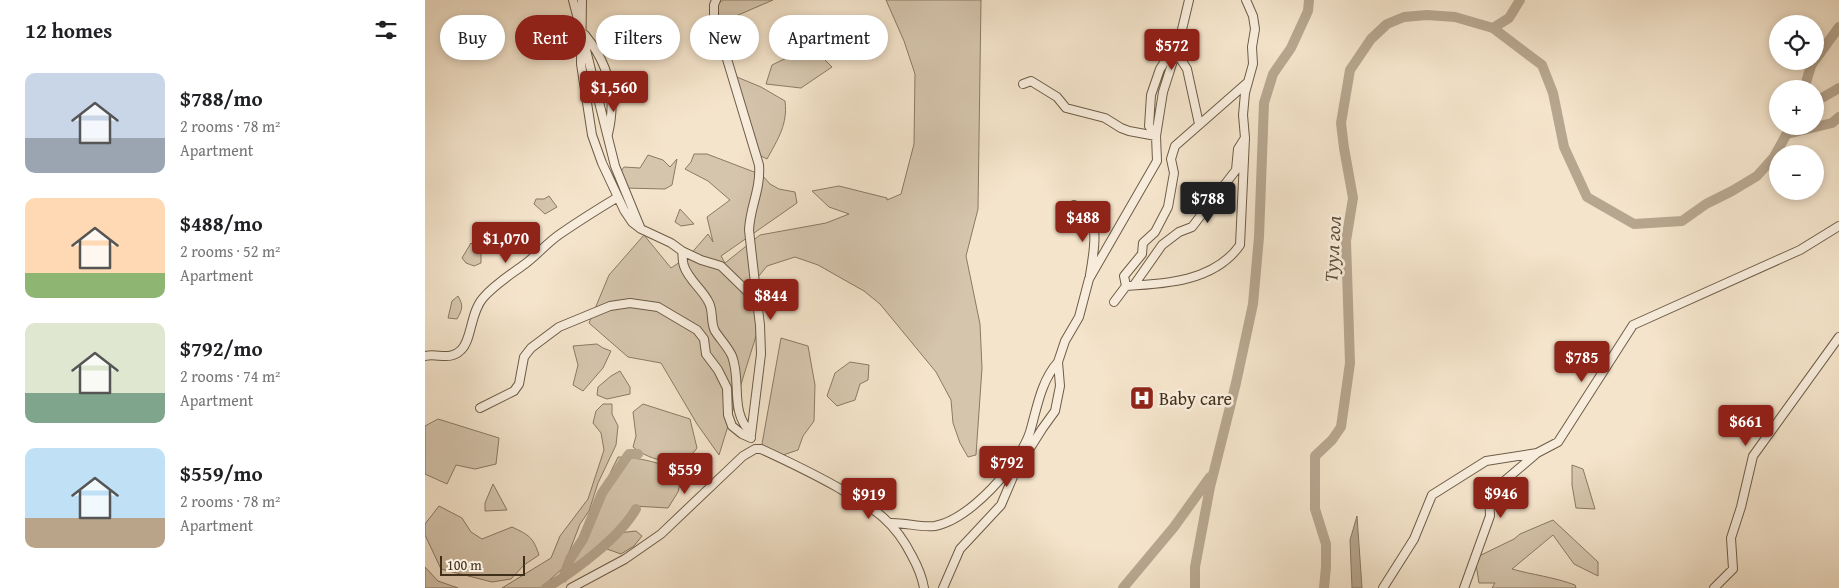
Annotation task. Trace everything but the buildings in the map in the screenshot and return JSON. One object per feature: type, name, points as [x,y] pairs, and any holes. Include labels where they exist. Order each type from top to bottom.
[{"type":"street","points":[[573,0],[577,15]]},
{"type":"street","points":[[582,0],[582,15]]},
{"type":"street","points":[[716,0],[713,5],[714,16],[759,165],[759,184],[749,223],[760,325],[761,354],[751,435]]},
{"type":"street","points":[[1089,279],[1157,161],[1156,136],[1163,92],[1176,52],[1189,0]]},
{"type":"street","points":[[1130,285],[1178,281],[1207,272],[1232,257],[1240,246],[1245,138],[1243,115],[1245,93],[1253,64],[1251,47],[1255,29],[1253,16],[1246,0]]},
{"type":"street","points":[[586,37],[599,54],[607,69],[612,98],[612,119],[608,136]]},
{"type":"street","points":[[586,50],[615,166],[641,229]]},
{"type":"street","points":[[1176,52],[1187,69],[1199,124]]},
{"type":"street","points":[[1156,136],[1149,126],[1151,95],[1160,70],[1167,58],[1176,52]]},
{"type":"street","points":[[581,60],[592,136],[602,164],[633,222],[641,229],[671,243],[682,251],[721,266],[757,301]]},
{"type":"street","points":[[1023,84],[1031,81],[1057,97],[1066,108],[1105,118],[1129,131],[1156,136]]},
{"type":"street","points":[[1130,285],[1124,276],[1141,254],[1143,243],[1155,232],[1168,207],[1174,173],[1171,159],[1175,146],[1248,82]]},
{"type":"street","points":[[1114,302],[1162,245],[1179,232],[1192,227],[1236,170],[1238,150],[1245,138]]},
{"type":"street","points":[[425,356],[453,356],[462,350],[474,311],[493,287],[527,263],[558,235],[618,197]]},
{"type":"street","points":[[943,588],[960,549],[1001,505],[1015,472],[1055,411],[1060,386],[1058,362],[1065,341],[1079,317],[1089,279],[1094,244],[1093,227],[1086,215],[1074,205]]},
{"type":"street","points":[[1464,588],[1490,516],[1489,494],[1537,453],[1558,442],[1633,324],[1800,250],[1839,226]]},
{"type":"street","points":[[682,251],[684,267],[709,301],[714,329],[731,354],[737,371],[736,395],[740,416],[744,426],[751,435],[755,449]]},
{"type":"street","points":[[480,408],[514,391],[519,384],[524,357],[531,348],[559,327],[610,306],[630,303],[658,307],[697,330],[704,339],[706,354],[718,370],[727,388],[732,426],[742,434],[751,435]]},
{"type":"street","points":[[1714,588],[1733,569],[1731,538],[1741,507],[1753,456],[1839,337]]},
{"type":"street","points":[[889,523],[901,522],[923,526],[943,524],[957,517],[995,486],[1024,447],[1036,406],[1051,369],[1058,362]]},
{"type":"street","points":[[571,588],[625,559],[661,534],[743,456],[755,449],[761,449],[801,467],[868,506],[889,523],[902,537],[922,576],[924,588]]},
{"type":"street","points":[[1383,588],[1414,539],[1432,495],[1486,461],[1537,453]]},
{"type":"shaded area","points":[[723,0],[773,0],[738,15],[715,15],[715,6]]},
{"type":"shaded area","points":[[886,0],[981,0],[978,209],[966,256],[980,324],[982,368],[976,455],[968,457],[960,443],[953,423],[951,400],[936,372],[880,304],[864,291],[818,265],[795,257],[767,266],[745,293],[742,290],[761,320],[719,455],[697,424],[661,363],[628,357],[589,323],[609,275],[644,235],[671,268],[689,256],[708,234],[713,242],[707,217],[730,200],[708,181],[685,169],[691,162],[694,154],[707,154],[762,175],[770,184],[779,189],[795,192],[797,203],[721,256],[725,263],[760,235],[826,223],[849,214],[829,207],[812,191],[839,186],[887,198],[887,200],[901,194],[914,144],[915,74],[904,41]]},
{"type":"shaded area","points":[[782,60],[825,60],[832,67],[801,88],[766,84],[772,65]]},
{"type":"shaded area","points":[[732,75],[761,87],[785,101],[784,124],[767,159],[751,151]]},
{"type":"shaded area","points":[[648,155],[663,160],[670,167],[677,159],[672,185],[665,189],[624,188],[619,174],[624,167],[640,168]]},
{"type":"shaded area","points":[[549,196],[557,207],[545,214],[534,204],[536,199],[544,199]]},
{"type":"shaded area","points":[[680,209],[694,224],[681,226],[675,222]]},
{"type":"shaded area","points":[[471,243],[481,254],[481,263],[474,266],[466,263],[462,258]]},
{"type":"shaded area","points":[[458,296],[462,305],[460,313],[457,319],[448,318],[452,301]]},
{"type":"shaded area","points":[[781,338],[808,346],[815,385],[814,421],[803,436],[798,450],[777,457],[762,444]]},
{"type":"shaded area","points":[[597,344],[611,351],[603,368],[583,391],[573,385],[578,365],[573,346]]},
{"type":"shaded area","points":[[850,362],[869,365],[868,380],[860,384],[855,400],[837,406],[827,396],[835,373]]},
{"type":"shaded area","points":[[620,371],[630,387],[630,394],[607,399],[597,395],[598,387]]},
{"type":"shaded area","points":[[603,404],[612,404],[612,414],[618,426],[616,445],[598,483],[589,511],[580,524],[563,568],[541,588],[502,588],[551,558],[560,536],[588,499],[604,450],[601,433],[593,423],[596,411]]},
{"type":"shaded area","points":[[643,404],[690,419],[697,448],[691,455],[675,461],[666,461],[648,456],[633,447],[636,436],[633,412]]},
{"type":"shaded area","points":[[438,419],[499,438],[496,464],[475,469],[456,465],[447,484],[425,474],[425,426]]},
{"type":"shaded area","points":[[618,457],[635,458],[683,472],[678,492],[668,508],[634,506],[623,522],[572,573],[565,572],[584,539],[598,498]]},
{"type":"shaded area","points":[[1572,465],[1583,469],[1595,509],[1576,508],[1572,485]]},
{"type":"shaded area","points":[[493,484],[507,510],[485,511],[485,503]]},
{"type":"shaded area","points":[[439,506],[462,518],[471,532],[482,539],[512,527],[532,540],[539,555],[524,565],[511,579],[492,582],[441,569],[425,535],[425,524]]},
{"type":"shaded area","points":[[1357,516],[1362,588],[1352,588],[1350,540]]},
{"type":"shaded area","points":[[1553,520],[1598,562],[1598,576],[1574,564],[1553,535],[1512,569],[1567,582],[1575,585],[1576,588],[1492,588],[1495,583],[1479,583],[1475,558],[1514,539],[1520,534]]},
{"type":"shaded area","points":[[636,531],[642,536],[634,546],[621,554],[607,549],[618,533]]},
{"type":"shaded area","points":[[425,567],[438,581],[458,588],[425,588]]},
{"type":"waterway","name":"Туул гол","points":[[1195,588],[1195,567],[1210,487],[1236,383],[1253,304],[1259,237],[1264,103],[1273,74],[1291,48],[1308,11],[1309,0]]},
{"type":"waterway","name":"Туул гол","points":[[1493,28],[1509,18],[1520,0]]},
{"type":"waterway","name":"Туул гол","points":[[1324,588],[1326,544],[1315,509],[1315,456],[1332,440],[1341,427],[1350,363],[1346,241],[1353,198],[1341,123],[1350,70],[1371,39],[1387,24],[1404,17],[1427,15],[1455,17],[1493,28],[1542,65],[1553,93],[1564,147],[1587,197],[1634,224],[1682,221],[1706,204],[1757,176],[1774,157],[1786,135]]},
{"type":"waterway","name":"Туул гол","points":[[1824,48],[1839,27]]},
{"type":"waterway","name":"Туул гол","points":[[1807,80],[1810,70]]},
{"type":"waterway","points":[[1824,97],[1839,88]]},
{"type":"waterway","name":"Туул гол","points":[[1824,125],[1832,123],[1839,117]]},
{"type":"waterway","points":[[563,578],[570,559],[583,539],[602,493],[629,454],[638,454]]},
{"type":"waterway","points":[[1123,588],[1174,527],[1210,477]]},
{"type":"waterway","points":[[546,588],[570,573],[608,542],[636,509]]},
{"type":"place","name":"Baby care","points":[[1142,398]]}]
